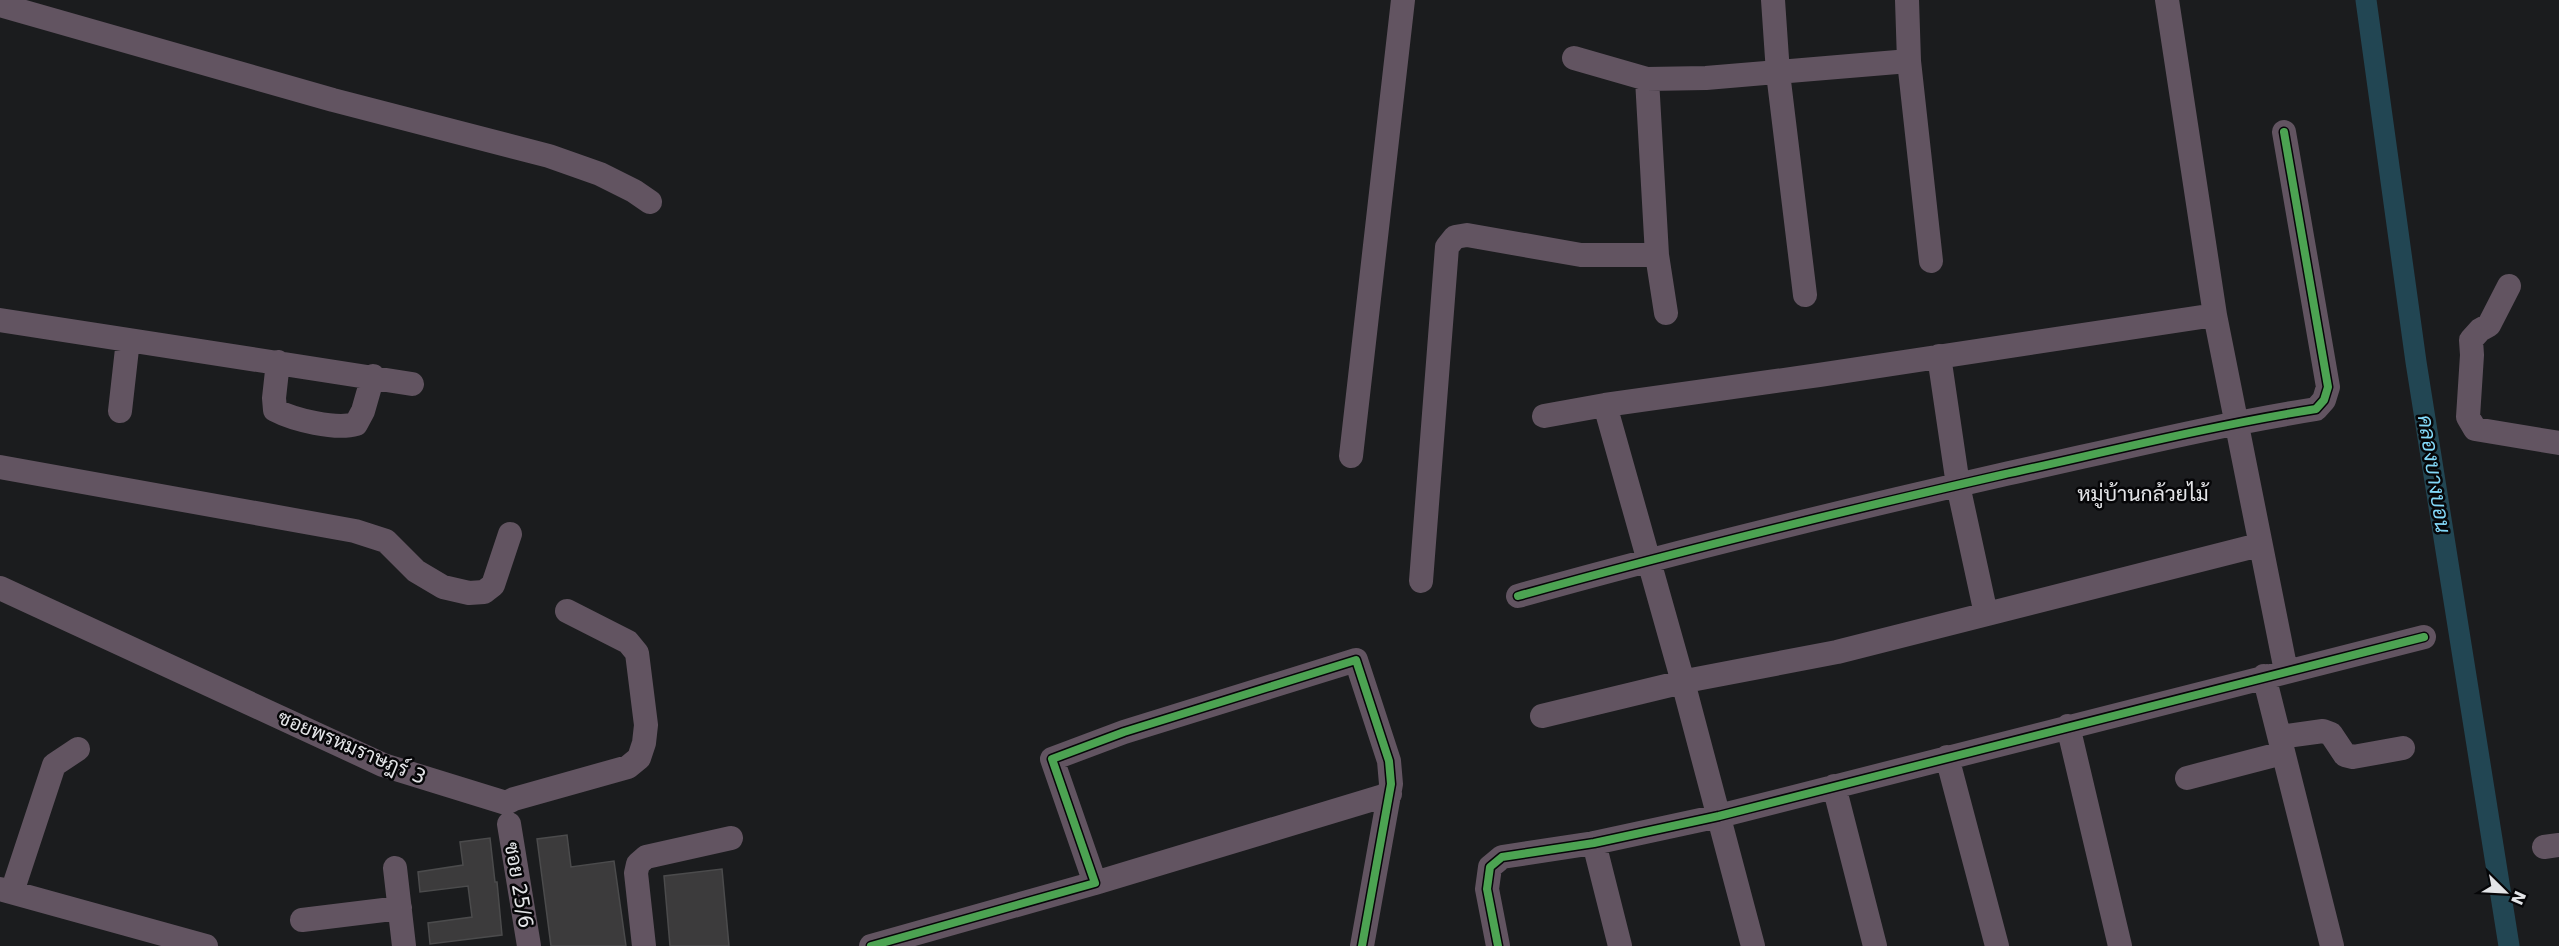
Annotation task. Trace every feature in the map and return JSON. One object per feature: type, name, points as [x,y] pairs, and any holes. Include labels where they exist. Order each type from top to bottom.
[{"type":"street","points":[[1351,456],[1403,0]]},
{"type":"street","points":[[1773,0],[1778,73],[1805,295]]},
{"type":"street","points":[[1907,0],[1909,61],[1930,261]]},
{"type":"street","points":[[2166,0],[2215,315],[2259,545],[2282,745],[2332,946]]},
{"type":"street","points":[[0,5],[333,100],[549,156],[600,174],[634,190],[650,202]]},
{"type":"street","points":[[1574,58],[1647,79],[1706,78],[1909,61]]},
{"type":"street","points":[[1647,79],[1657,255],[1666,313]]},
{"type":"street","points":[[1518,596],[1647,559],[1792,523],[2235,422],[2316,409],[2324,400],[2328,387],[2284,132]]},
{"type":"street","points":[[1421,581],[1447,247],[1455,237],[1467,235],[1581,255],[1657,255]]},
{"type":"street","points":[[2509,286],[2489,325],[2480,330],[2471,340],[2468,417],[2475,429],[2559,443]]},
{"type":"street","points":[[1544,416],[2215,315]]},
{"type":"street","points":[[0,320],[373,376],[412,384]]},
{"type":"street","points":[[120,411],[128,340]]},
{"type":"street","points":[[1939,356],[1958,485],[1986,614]]},
{"type":"street","points":[[278,362],[275,410],[285,415],[343,428],[356,424],[363,411],[373,376]]},
{"type":"street","points":[[1605,405],[1683,682],[1753,946]]},
{"type":"street","points":[[0,466],[355,531],[386,541],[416,571],[443,587],[469,593],[484,592],[493,585],[510,534]]},
{"type":"street","points":[[1542,716],[1683,682],[1837,652],[2259,545]]},
{"type":"street","name":"ซอยพรหมราษฎร์ 3","points":[[0,588],[383,765],[506,803],[628,767],[639,758],[644,743],[646,725],[638,653],[628,642],[567,611]]},
{"type":"street","points":[[1498,946],[1488,889],[1490,867],[1502,857],[1594,843],[1719,816],[2424,637]]},
{"type":"street","points":[[1095,883],[1052,759],[1124,732],[1356,660],[1389,761],[1390,794],[1362,946]]},
{"type":"street","points":[[2067,726],[2120,946]]},
{"type":"street","points":[[2187,778],[2323,731],[2331,734],[2345,755],[2353,757],[2403,748]]},
{"type":"street","points":[[78,749],[54,765],[6,890],[206,946]]},
{"type":"street","points":[[1947,757],[1997,946]]},
{"type":"street","points":[[1834,786],[1875,946]]},
{"type":"street","points":[[871,946],[1095,883],[1390,794]]},
{"type":"street","name":"ซอย 25/6","points":[[509,824],[529,946]]},
{"type":"street","points":[[644,946],[636,873],[638,864],[646,857],[731,838]]},
{"type":"street","points":[[1594,843],[1620,946]]},
{"type":"street","points":[[395,868],[404,946]]},
{"type":"street","points":[[302,920],[400,908]]},
{"type":"building","points":[[567,835],[571,867],[614,861],[626,946],[551,946],[537,839]]},
{"type":"building","points":[[490,838],[502,935],[430,944],[428,923],[472,917],[468,886],[420,892],[418,872],[463,865],[460,842]]},
{"type":"building","points":[[722,869],[729,946],[670,946],[664,876]]},
{"type":"waterway","name":"คลองบางบอน","points":[[2366,0],[2416,362],[2509,946]]},
{"type":"cycle path","points":[[1518,596],[1698,548],[1940,489],[2197,431],[2316,409],[2324,400],[2328,387],[2284,132]]},
{"type":"cycle path","points":[[1498,946],[1487,889],[1490,867],[1502,857],[1594,843],[1719,816],[2424,637]]},
{"type":"cycle path","points":[[871,946],[1095,883],[1052,759],[1124,732],[1356,660],[1389,761],[1391,784],[1362,946]]},
{"type":"district","name":"หมู่บ้านกล้วยไม้","points":[[2143,494]]}]
